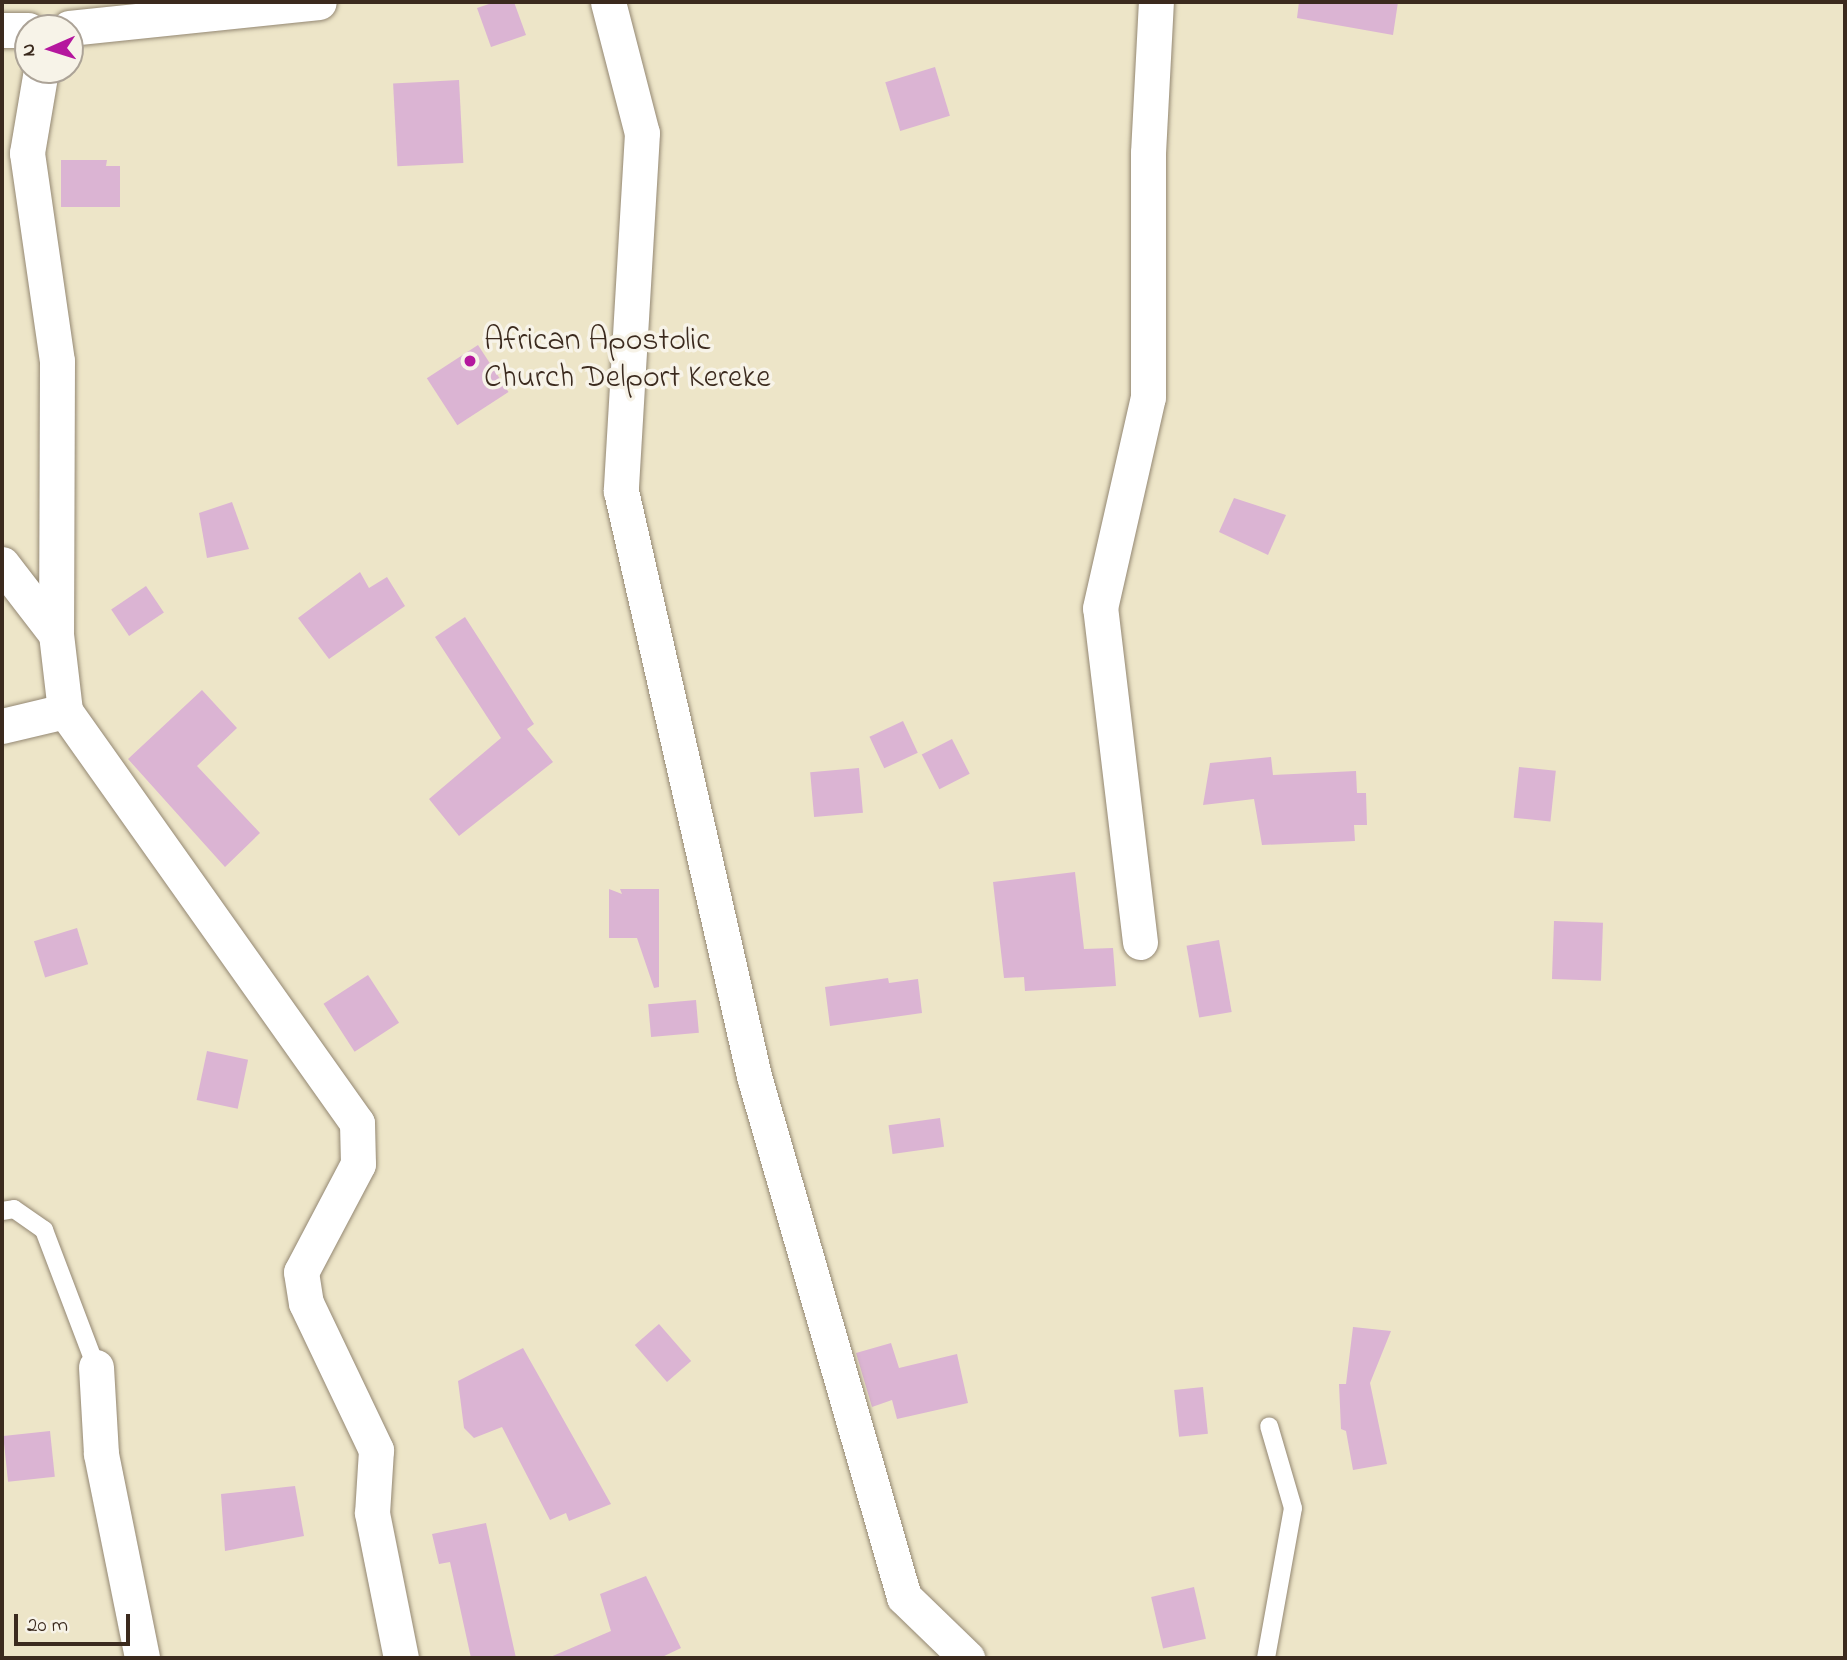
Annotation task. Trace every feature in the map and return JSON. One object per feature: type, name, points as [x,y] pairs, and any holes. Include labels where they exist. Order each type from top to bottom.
[{"type":"street","points":[[84,26],[319,2]]},
{"type":"street","points":[[608,2],[642,133],[621,491],[754,1076],[904,1597],[967,1658]]},
{"type":"street","points":[[1140,942],[1100,608],[1148,397],[1148,153],[1156,2]]},
{"type":"street","points":[[39,84],[27,153],[57,361],[56,634],[65,711],[357,1123],[358,1164],[301,1272],[306,1303],[376,1450],[372,1513],[401,1658]]},
{"type":"street","points":[[2,564],[56,634]]},
{"type":"street","points":[[2,726],[65,711]]},
{"type":"street","points":[[96,1367],[101,1454],[142,1658]]},
{"type":"lane","points":[[2,1211],[14,1209],[44,1230],[96,1367]]},
{"type":"lane","points":[[1266,1658],[1293,1508],[1269,1426]]},
{"type":"building","points":[[495,2],[514,2],[526,35],[491,47],[477,8]]},
{"type":"building","points":[[1299,2],[1398,2],[1393,35],[1297,18]]},
{"type":"building","points":[[935,67],[950,116],[900,131],[885,82]]},
{"type":"building","points":[[459,80],[463,163],[397,166],[393,83]]},
{"type":"building","points":[[61,160],[107,160],[106,166],[120,166],[120,207],[61,207]]},
{"type":"building","name":"African Apostolic Church Delport Kereke","points":[[478,345],[508,392],[457,425],[427,378]]},
{"type":"building","points":[[1234,498],[1286,515],[1268,555],[1219,532]]},
{"type":"building","points":[[232,502],[249,549],[207,558],[199,513]]},
{"type":"building","points":[[360,572],[369,588],[387,577],[405,606],[329,659],[298,618]]},
{"type":"building","points":[[146,586],[164,613],[129,636],[111,609]]},
{"type":"building","points":[[465,617],[534,724],[527,729],[553,762],[459,836],[429,799],[501,738],[435,637]]},
{"type":"building","points":[[202,690],[237,728],[197,766],[260,833],[225,867],[128,759]]},
{"type":"building","points":[[903,721],[918,753],[884,768],[869,737]]},
{"type":"building","points":[[952,739],[970,774],[939,789],[922,754]]},
{"type":"building","points":[[1271,757],[1273,775],[1356,771],[1357,793],[1366,793],[1367,825],[1354,825],[1355,841],[1262,845],[1254,799],[1203,805],[1210,763]]},
{"type":"building","points":[[1519,767],[1556,771],[1550,822],[1514,818]]},
{"type":"building","points":[[859,768],[863,813],[814,817],[810,772]]},
{"type":"building","points":[[1075,872],[1084,949],[1113,948],[1116,986],[1025,991],[1024,977],[1004,978],[993,882]]},
{"type":"building","points":[[609,889],[622,894],[620,889],[659,889],[659,987],[654,988],[637,938],[609,938]]},
{"type":"building","points":[[1554,921],[1603,923],[1601,981],[1552,979]]},
{"type":"building","points":[[77,928],[88,964],[45,977],[34,941]]},
{"type":"building","points":[[1219,940],[1232,1012],[1199,1018],[1187,946]]},
{"type":"building","points":[[368,975],[399,1023],[355,1052],[324,1004]]},
{"type":"building","points":[[888,978],[889,983],[918,979],[922,1013],[830,1026],[825,987]]},
{"type":"building","points":[[696,1000],[699,1033],[651,1037],[648,1004]]},
{"type":"building","points":[[207,1051],[248,1060],[238,1109],[197,1100]]},
{"type":"building","points":[[940,1118],[944,1147],[893,1154],[889,1125]]},
{"type":"building","points":[[659,1324],[691,1361],[667,1382],[635,1345]]},
{"type":"building","points":[[1353,1327],[1391,1331],[1370,1383],[1387,1464],[1353,1470],[1346,1431],[1341,1429],[1339,1384],[1346,1384]]},
{"type":"building","points":[[891,1343],[899,1368],[957,1354],[968,1403],[897,1419],[892,1400],[872,1407],[856,1353]]},
{"type":"building","points":[[523,1348],[611,1504],[569,1521],[566,1513],[550,1520],[502,1427],[474,1438],[464,1428],[458,1381]]},
{"type":"building","points":[[1203,1387],[1208,1434],[1179,1437],[1174,1390]]},
{"type":"building","points":[[50,1431],[55,1477],[8,1482],[3,1436]]},
{"type":"building","points":[[295,1486],[304,1536],[225,1551],[221,1494]]},
{"type":"building","points":[[486,1523],[516,1658],[471,1658],[450,1562],[439,1564],[432,1534]]},
{"type":"building","points":[[646,1576],[681,1648],[660,1658],[548,1658],[611,1631],[600,1594]]},
{"type":"building","points":[[1194,1587],[1206,1639],[1163,1649],[1151,1597]]},
{"type":"place","name":"African Apostolic Church Delport Kereke","points":[[470,361]]}]
